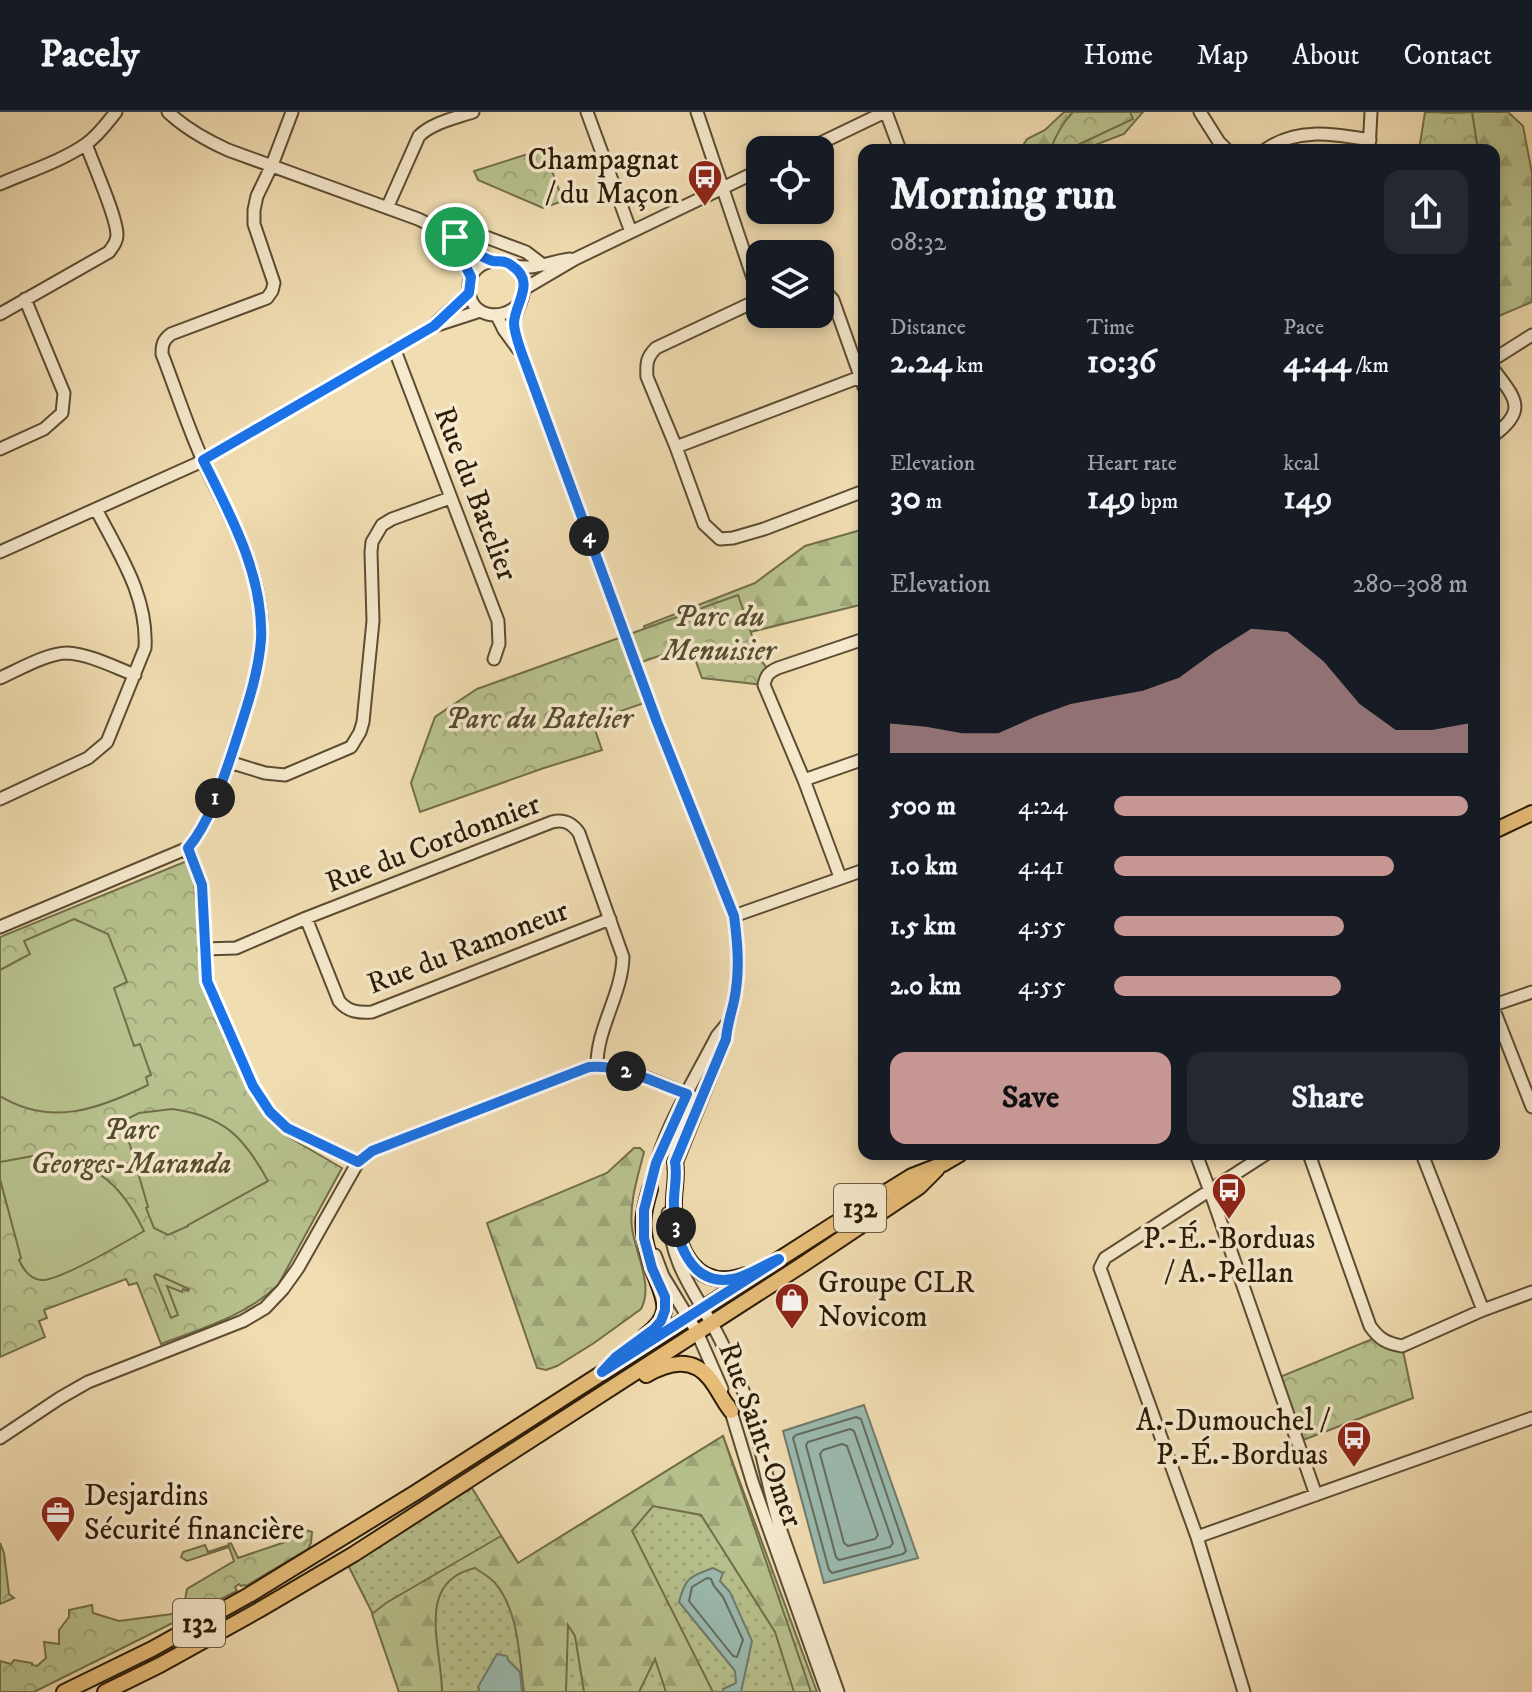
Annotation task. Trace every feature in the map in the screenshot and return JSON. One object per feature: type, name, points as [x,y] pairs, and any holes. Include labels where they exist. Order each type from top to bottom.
[{"type":"main road","points":[[1500,828],[1532,813]]},
{"type":"main road","name":"132","points":[[64,1692],[152,1649],[249,1595],[415,1493],[912,1176],[950,1160]]},
{"type":"main road","points":[[675,1162],[677,1233],[685,1255],[696,1269],[716,1279],[727,1280],[744,1276],[779,1259]]},
{"type":"main road","name":"132","points":[[105,1692],[259,1610],[339,1563],[919,1187],[943,1164]]},
{"type":"main road","points":[[602,1372],[616,1357],[654,1329],[665,1310],[665,1297],[652,1268],[644,1238],[644,1210],[650,1189]]},
{"type":"main road","points":[[612,1388],[663,1366],[689,1364],[709,1378],[731,1411]]},
{"type":"street","points":[[0,184],[86,144],[116,112]]},
{"type":"street","points":[[168,112],[205,139],[418,219],[455,237],[491,261]]},
{"type":"street","points":[[0,927],[188,848],[201,831],[229,762],[257,667],[261,618],[246,553],[203,460],[162,354],[162,346],[171,334],[267,298],[272,291],[274,283],[254,224],[254,210],[292,112]]},
{"type":"street","points":[[387,208],[424,130],[473,112]]},
{"type":"street","points":[[587,112],[631,232]]},
{"type":"street","points":[[697,112],[746,258]]},
{"type":"street","points":[[834,137],[886,112],[898,144]]},
{"type":"street","points":[[1200,112],[1221,144]]},
{"type":"street","points":[[1369,144],[1371,112]]},
{"type":"street","points":[[1273,144],[1311,133],[1333,134],[1366,144]]},
{"type":"street","points":[[0,314],[109,252],[115,243],[117,232],[113,217],[86,144]]},
{"type":"street","points":[[524,289],[575,259],[746,176]]},
{"type":"street","points":[[455,237],[467,230],[526,252],[543,265]]},
{"type":"street","points":[[455,237],[471,277],[471,300],[480,311],[497,316],[506,314],[519,304],[524,289],[523,280],[507,262],[483,264],[471,277]]},
{"type":"street","points":[[513,266],[532,269],[575,259]]},
{"type":"street","points":[[434,326],[469,293]]},
{"type":"street","points":[[0,449],[44,429],[62,413],[64,401],[64,393],[25,299]]},
{"type":"street","points":[[834,303],[858,371]]},
{"type":"street","name":"Rue Saint-Omer","points":[[519,304],[514,324],[522,354],[657,722],[734,916],[738,942],[734,1000],[726,1039],[675,1162],[667,1199],[671,1240],[680,1270],[711,1323],[745,1396],[781,1531],[838,1692]]},
{"type":"street","points":[[746,305],[656,348],[648,355],[646,364],[647,377],[704,524],[720,539],[733,538],[858,493]]},
{"type":"street","points":[[0,552],[203,460],[434,326],[480,311]]},
{"type":"street","name":"Rue Saint-Omer","points":[[497,316],[522,354]]},
{"type":"street","points":[[1500,355],[1532,335]]},
{"type":"street","name":"Rue du Batelier","points":[[394,348],[498,621],[499,644],[494,659]]},
{"type":"street","points":[[1500,378],[1516,405],[1514,415],[1500,431]]},
{"type":"street","points":[[676,447],[858,383]]},
{"type":"street","points":[[229,762],[265,773],[285,775],[351,747],[363,722],[372,636],[372,542],[382,525],[392,519],[450,498]]},
{"type":"street","points":[[0,799],[88,758],[107,742],[145,648],[143,608],[137,590],[96,509]]},
{"type":"street","points":[[840,877],[764,685],[770,672],[778,668],[858,641]]},
{"type":"street","points":[[0,678],[64,653],[81,655],[135,675]]},
{"type":"street","points":[[804,780],[858,761]]},
{"type":"street","name":"Rue du Cordonnier","points":[[204,949],[236,948],[558,821],[574,825],[623,957],[623,972],[597,1051],[597,1067]]},
{"type":"street","points":[[188,848],[202,885],[207,981],[253,1086],[270,1112],[287,1128],[358,1162]]},
{"type":"street","points":[[734,916],[858,872]]},
{"type":"street","name":"Rue du Ramoneur","points":[[306,918],[339,1001],[344,1007],[361,1013],[372,1012],[610,919]]},
{"type":"street","points":[[1500,1005],[1532,992]]},
{"type":"street","points":[[1500,1023],[1532,1107]]},
{"type":"street","name":"Rue Saint-Omer","points":[[727,1024],[717,1036],[687,1094],[656,1163],[650,1189],[650,1231],[663,1276],[697,1332],[731,1411],[753,1484],[827,1692]]},
{"type":"street","points":[[0,1438],[88,1382],[243,1321],[265,1308],[298,1268],[358,1162],[372,1151],[577,1071],[597,1067],[624,1070],[701,1100]]},
{"type":"street","points":[[1198,1160],[1316,1495]]},
{"type":"street","points":[[1244,1692],[1197,1537],[1100,1268],[1105,1258],[1257,1160]]},
{"type":"street","points":[[1311,1160],[1370,1326],[1377,1337],[1387,1343],[1402,1346],[1532,1292]]},
{"type":"street","points":[[1424,1160],[1483,1310]]},
{"type":"street","points":[[1197,1537],[1532,1418]]},
{"type":"green space","points":[[1064,112],[1143,112],[1124,134],[1098,144],[1024,144],[1027,139],[1045,130]]},
{"type":"green space","points":[[1073,112],[1130,112],[1133,119],[1080,144],[1053,144]]},
{"type":"green space","points":[[1425,112],[1472,112],[1477,144],[1420,144]]},
{"type":"green space","points":[[1430,112],[1508,112],[1523,126],[1532,173],[1532,302],[1500,315],[1500,144],[1426,144]]},
{"type":"green space","points":[[544,149],[563,201],[543,208],[478,180],[474,171]]},
{"type":"green space","name":"Parc du Menuisier","points":[[858,531],[858,605],[653,656],[644,626],[755,583],[805,546]]},
{"type":"green space","name":"Parc du Batelier","points":[[738,595],[760,659],[770,672],[764,685],[702,678],[690,645],[636,664],[650,701],[592,721],[602,750],[420,812],[411,783],[435,717],[477,689]]},
{"type":"green space","name":"Parc Georges-Maranda","points":[[192,859],[203,981],[252,1098],[287,1136],[342,1168],[278,1285],[238,1313],[161,1344],[137,1283],[129,1285],[126,1279],[44,1310],[47,1318],[39,1321],[45,1337],[0,1357],[0,937]]},
{"type":"green space","points":[[74,919],[108,934],[127,982],[114,988],[134,1046],[140,1044],[151,1075],[146,1077],[148,1085],[93,1107],[75,1111],[38,1111],[0,1096],[0,970],[30,954],[24,941]]},
{"type":"green space","points":[[172,1109],[206,1117],[230,1131],[250,1152],[268,1181],[168,1235],[154,1228],[146,1208],[123,1121],[139,1113]]},
{"type":"green space","points":[[634,1148],[644,1152],[631,1218],[645,1279],[646,1290],[641,1309],[557,1366],[546,1370],[537,1368],[487,1223],[607,1173]]},
{"type":"green space","points":[[33,1156],[71,1162],[101,1175],[124,1198],[144,1231],[61,1275],[41,1280],[30,1276],[19,1260],[21,1258],[0,1179],[0,1162]]},
{"type":"green space","points":[[156,1274],[189,1289],[182,1292],[167,1286],[178,1315],[171,1318],[154,1276]]},
{"type":"green space","points":[[1377,1337],[1402,1346],[1413,1398],[1298,1442],[1275,1379]]},
{"type":"green space","points":[[723,1436],[817,1692],[406,1692],[387,1642],[348,1565],[472,1488],[518,1563]]},
{"type":"green space","points":[[723,1436],[811,1692],[794,1692],[775,1632],[701,1515],[653,1506],[632,1531],[713,1692],[666,1692],[655,1659],[639,1692],[584,1692],[575,1636],[568,1625],[566,1692],[524,1692],[517,1635],[509,1607],[495,1583],[475,1568],[456,1576],[444,1587],[438,1602],[436,1637],[442,1692],[399,1692],[372,1614],[501,1536],[518,1563]]},
{"type":"green space","points":[[306,1530],[312,1532],[308,1549],[246,1586],[239,1584],[235,1587],[237,1591],[34,1692],[0,1692],[0,1661],[11,1664],[14,1660],[37,1666],[46,1658],[44,1642],[59,1644],[59,1630],[69,1617],[69,1610],[92,1605],[93,1613],[119,1621],[172,1614],[185,1600],[187,1589],[234,1561],[229,1547],[187,1561],[181,1557],[183,1552],[205,1545],[208,1552],[229,1545],[228,1537],[238,1558],[291,1540]]},
{"type":"green space","points":[[0,1543],[9,1594],[14,1598],[0,1604]]},
{"type":"water","points":[[864,1405],[918,1558],[824,1583],[783,1431]]},
{"type":"water","points":[[713,1568],[723,1573],[720,1581],[730,1592],[752,1641],[741,1692],[723,1692],[723,1689],[736,1683],[735,1671],[679,1602],[690,1579]]},
{"type":"water","points":[[497,1654],[507,1656],[520,1672],[522,1692],[480,1692],[478,1687]]},
{"type":"place","name":"Champagnat / du Maçon","points":[[705,208]]},
{"type":"place","name":"P.-É.-Borduas / A.-Pellan","points":[[1229,1221]]},
{"type":"place","name":"Groupe CLR Novicom","points":[[792,1331]]},
{"type":"place","name":"A.-Dumouchel / P.-É.-Borduas","points":[[1354,1469]]},
{"type":"place","name":"Desjardins Sécurité financière","points":[[58,1544]]},
{"type":"route","points":[[455,237],[491,261],[507,262],[523,280],[523,297],[514,324],[522,354],[657,722],[734,916],[738,942],[738,975],[726,1039],[675,1162],[675,1218],[685,1255],[703,1274],[727,1280],[751,1273],[779,1259],[602,1372],[616,1357],[654,1329],[665,1310],[665,1297],[652,1268],[644,1238],[644,1210],[656,1163],[687,1094],[624,1070],[589,1067],[372,1151],[358,1162],[301,1136],[270,1112],[253,1086],[207,981],[202,885],[188,848],[201,831],[229,762],[251,693],[261,641],[261,618],[254,577],[232,520],[203,460],[434,326],[469,293],[471,277],[455,237]]}]
